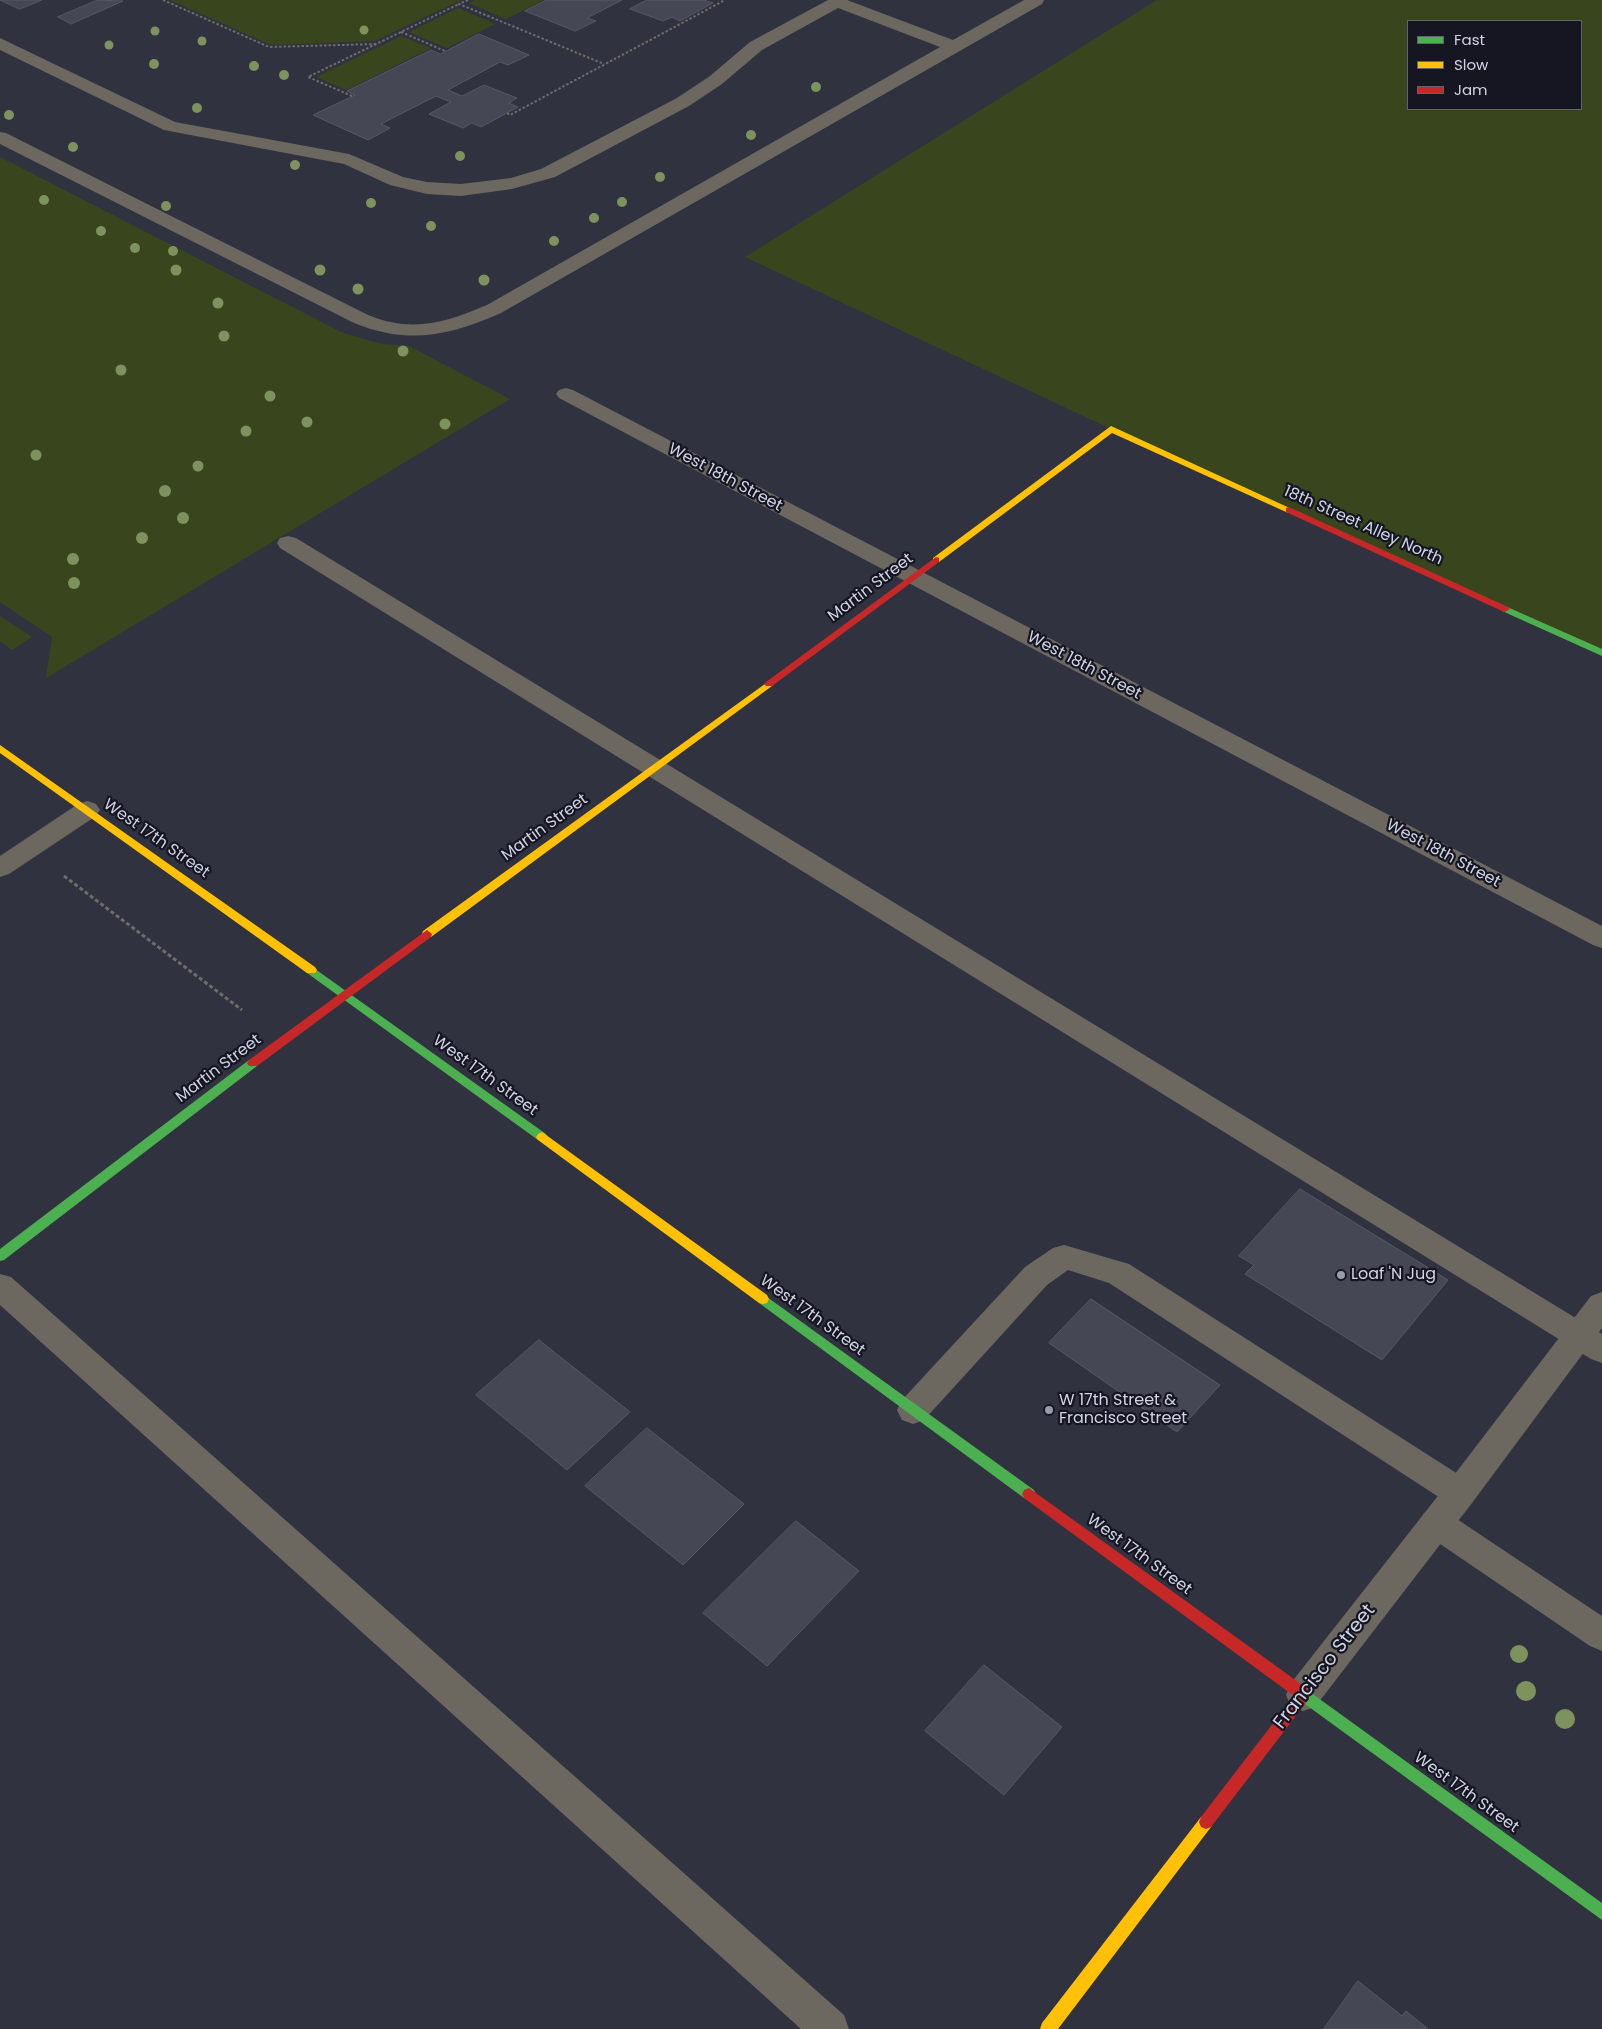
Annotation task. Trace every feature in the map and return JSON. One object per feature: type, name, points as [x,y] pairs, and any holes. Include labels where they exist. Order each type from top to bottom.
[{"type":"street","points":[[0,137],[361,319],[389,329],[418,331],[458,325],[494,309],[1036,0]]},
{"type":"street","points":[[0,43],[170,126],[349,159],[397,181],[427,188],[461,190],[512,182],[548,173],[683,102],[716,80],[756,46],[837,2],[955,47]]},
{"type":"street","name":"West 18th Street","points":[[566,394],[1602,938]]},
{"type":"street","name":"Martin Street","points":[[0,1256],[345,994],[655,769],[1112,429]]},
{"type":"street","name":"18th Street Alley North","points":[[1112,429],[1602,653]]},
{"type":"street","points":[[288,543],[1590,1343]]},
{"type":"street","name":"West 17th Street","points":[[0,748],[345,994],[1602,1912]]},
{"type":"street","points":[[0,868],[87,810]]},
{"type":"street","points":[[913,1410],[1036,1276],[1064,1257],[1118,1273],[1460,1493]]},
{"type":"street","points":[[0,1286],[830,2029]]},
{"type":"street","name":"Francisco Street","points":[[1048,2029],[1436,1523],[1590,1343],[1602,1305]]},
{"type":"street","points":[[1436,1523],[1602,1635]]},
{"type":"path","points":[[163,0],[269,47],[376,44]]},
{"type":"path","points":[[352,96],[308,77],[468,0]]},
{"type":"path","points":[[506,113],[510,115],[725,0]]},
{"type":"path","points":[[460,4],[605,64]]},
{"type":"path","points":[[401,32],[445,51]]},
{"type":"path","points":[[28,849],[242,1010]]},
{"type":"green space","points":[[170,0],[461,0],[375,41],[271,45]]},
{"type":"green space","points":[[475,0],[544,0],[506,19],[468,3]]},
{"type":"green space","points":[[1157,0],[1602,0],[1602,653],[1111,429],[745,257]]},
{"type":"green space","points":[[458,8],[495,24],[447,48],[409,32]]},
{"type":"green space","points":[[401,36],[431,48],[346,90],[316,77]]},
{"type":"green space","points":[[0,157],[343,333],[382,344],[409,346],[510,399],[46,678],[52,637],[0,602]]},
{"type":"green space","points":[[0,616],[32,637],[12,650],[0,641]]},
{"type":"building","points":[[0,0],[42,0],[20,9]]},
{"type":"building","points":[[98,0],[123,1],[71,24],[58,17]]},
{"type":"building","points":[[547,0],[622,0],[587,18],[596,21],[575,31],[525,11]]},
{"type":"building","points":[[647,0],[704,0],[713,3],[680,21],[672,17],[663,21],[630,9]]},
{"type":"building","points":[[479,34],[529,55],[508,65],[500,62],[448,90],[462,96],[484,85],[517,98],[509,103],[518,107],[481,127],[472,123],[463,128],[429,114],[451,102],[436,96],[381,124],[390,128],[368,140],[313,115],[355,95],[347,91],[431,50],[440,54]]},
{"type":"building","points":[[1300,1189],[1448,1280],[1382,1360],[1245,1274],[1254,1265],[1239,1256]]},
{"type":"building","points":[[1091,1299],[1220,1385],[1177,1432],[1049,1343]]},
{"type":"building","points":[[539,1340],[630,1412],[567,1470],[476,1395]]},
{"type":"building","points":[[647,1428],[744,1504],[683,1565],[585,1486]]},
{"type":"building","points":[[796,1521],[859,1571],[767,1666],[703,1613]]},
{"type":"building","points":[[984,1665],[1062,1727],[1004,1795],[925,1731]]},
{"type":"building","points":[[1358,1981],[1402,2016],[1406,2011],[1428,2029],[1324,2029]]},
{"type":"traffic: fast","points":[[1505,609],[1602,653]]},
{"type":"traffic: fast","points":[[311,970],[542,1137]]},
{"type":"traffic: fast","points":[[0,1256],[253,1063]]},
{"type":"traffic: fast","points":[[763,1299],[1029,1494]]},
{"type":"traffic: fast","points":[[1303,1694],[1602,1912]]},
{"type":"traffic: slow","points":[[936,560],[1111,429],[1289,510]]},
{"type":"traffic: slow","points":[[427,934],[769,684]]},
{"type":"traffic: slow","points":[[0,748],[311,970]]},
{"type":"traffic: slow","points":[[542,1137],[763,1299]]},
{"type":"traffic: slow","points":[[1048,2029],[1206,1822]]},
{"type":"traffic: jam","points":[[1289,510],[1505,609]]},
{"type":"traffic: jam","points":[[769,684],[936,560]]},
{"type":"traffic: jam","points":[[253,1063],[427,934]]},
{"type":"traffic: jam","points":[[1029,1494],[1303,1694]]},
{"type":"traffic: jam","points":[[1206,1822],[1303,1695]]},
{"type":"place","name":"Loaf 'N Jug","points":[[1341,1275]]},
{"type":"place","name":"W 17th Street & Francisco Street","points":[[1049,1410]]}]
